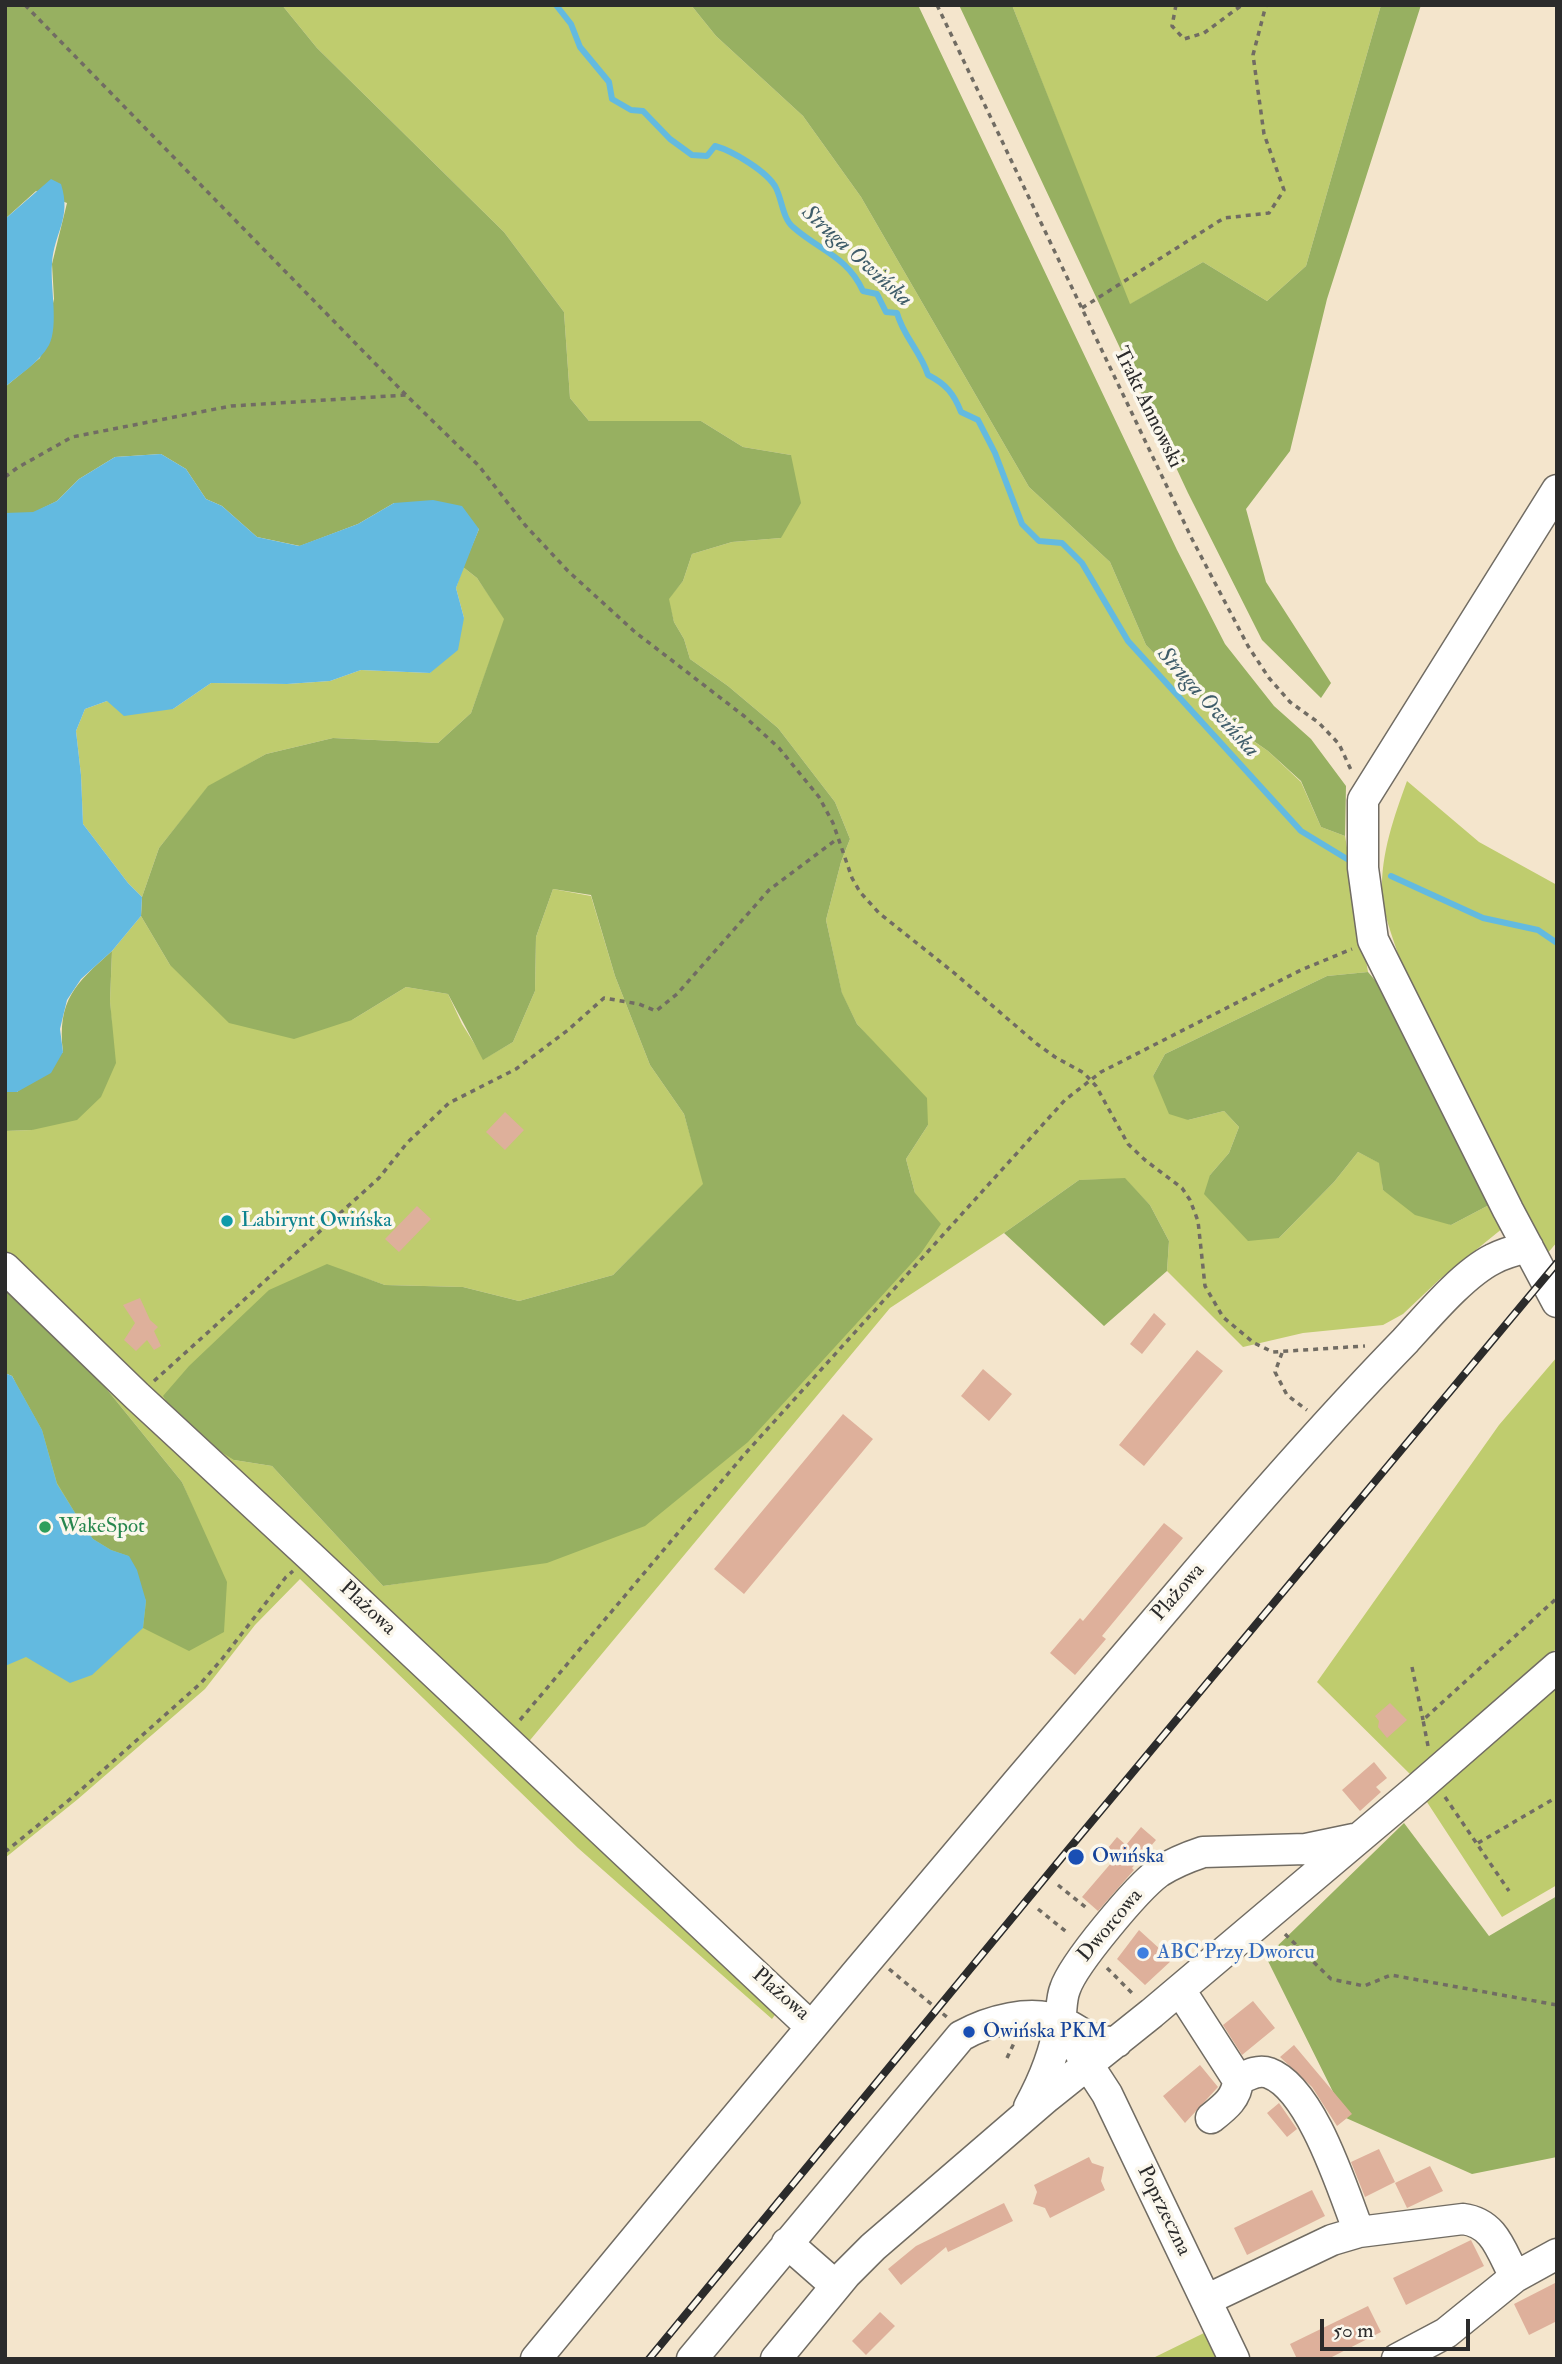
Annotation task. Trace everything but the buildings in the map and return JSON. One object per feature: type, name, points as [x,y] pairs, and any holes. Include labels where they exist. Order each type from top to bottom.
[{"type":"street","points":[[1557,490],[1363,800],[1363,868],[1373,940],[1507,1210],[1557,1302]]},
{"type":"street","name":"Plażowa","points":[[5,1268],[137,1396],[810,2025],[873,1956],[1113,1670],[1392,1353],[1482,1266],[1500,1256],[1528,1247]]},
{"type":"street","name":"Dworcowa","points":[[776,2359],[836,2286],[873,2248],[988,2148],[1180,1990],[1557,1667]]},
{"type":"street","name":"Dworcowa","points":[[1019,2122],[1046,2074],[1068,1981],[1145,1884],[1173,1864],[1203,1852],[1326,1847],[1360,1837]]},
{"type":"street","points":[[1293,1850],[1303,1864],[1303,1884]]},
{"type":"street","points":[[1180,1990],[1238,2080],[1238,2089],[1233,2097],[1211,2118]]},
{"type":"street","points":[[692,2359],[961,2036],[991,2024],[1035,2015],[1060,2021],[1088,2039],[1117,2042]]},
{"type":"street","points":[[1060,2021],[1089,2066]]},
{"type":"street","points":[[988,2148],[1008,2114],[1041,2042],[1060,2021]]},
{"type":"street","points":[[536,2359],[810,2025]]},
{"type":"street","name":"Poprzeczna","points":[[1089,2066],[1107,2094],[1234,2359]]},
{"type":"street","points":[[1238,2080],[1254,2072],[1271,2073],[1292,2091],[1321,2135],[1359,2232]]},
{"type":"street","points":[[1206,2301],[1332,2240],[1359,2232],[1450,2220],[1472,2220],[1486,2226],[1515,2277]]},
{"type":"street","points":[[788,2244],[836,2286]]},
{"type":"street","points":[[1397,2359],[1446,2333],[1515,2277],[1557,2253]]},
{"type":"path","points":[[25,5],[479,466],[525,525],[568,571],[635,632],[744,716],[779,748],[819,797],[852,878],[879,914],[953,972],[1037,1044],[1090,1080],[1102,1094],[1128,1144],[1182,1188],[1191,1200],[1198,1221],[1205,1286],[1216,1308],[1233,1326],[1254,1343],[1267,1350],[1282,1353],[1371,1345],[1392,1353]]},
{"type":"path","name":"Trakt Annowski","points":[[937,5],[1192,539],[1248,646],[1269,678],[1290,702],[1319,723],[1339,744],[1363,800]]},
{"type":"path","points":[[1176,5],[1172,26],[1184,39],[1204,33],[1242,5]]},
{"type":"path","points":[[1082,308],[1224,218],[1269,213],[1284,190],[1264,134],[1253,55],[1266,5]]},
{"type":"path","points":[[5,477],[72,437],[231,406],[406,394]]},
{"type":"path","points":[[137,1396],[379,1178],[407,1143],[449,1103],[516,1069],[568,1030],[604,998],[639,1004],[656,1011],[677,994],[769,890],[838,839]]},
{"type":"path","points":[[504,1739],[743,1456],[1052,1113],[1090,1080],[1301,970],[1373,940]]},
{"type":"path","points":[[1282,1353],[1275,1372],[1287,1395],[1326,1425]]},
{"type":"path","points":[[5,1852],[74,1796],[201,1683],[286,1577],[312,1557]]},
{"type":"path","points":[[1423,1720],[1557,1598]]},
{"type":"path","points":[[1412,1667],[1435,1773],[1509,1891]]},
{"type":"path","points":[[1478,1843],[1557,1797]]},
{"type":"path","points":[[1058,1885],[1090,1911]]},
{"type":"path","points":[[1038,1909],[1090,1951],[1152,2013]]},
{"type":"path","points":[[1283,1931],[1331,1979],[1364,1986],[1391,1975],[1557,2005]]},
{"type":"path","points":[[873,1956],[948,2018],[955,2020]]},
{"type":"green space","points":[[5,5],[282,5],[317,48],[504,232],[564,312],[570,398],[589,421],[701,421],[743,447],[791,455],[801,503],[781,538],[732,542],[692,554],[683,581],[669,599],[674,622],[684,639],[690,659],[728,686],[778,728],[835,802],[850,839],[826,920],[842,993],[857,1024],[927,1098],[928,1125],[906,1159],[915,1193],[941,1224],[921,1253],[748,1442],[645,1526],[547,1563],[383,1586],[272,1466],[234,1460],[205,1442],[177,1417],[163,1396],[189,1366],[269,1290],[327,1264],[385,1285],[463,1287],[519,1301],[613,1275],[703,1184],[684,1114],[650,1065],[615,976],[591,895],[553,889],[536,937],[535,991],[513,1042],[483,1060],[448,994],[406,987],[352,1020],[294,1039],[229,1023],[170,965],[141,916],[142,897],[159,848],[208,786],[266,754],[333,738],[438,743],[471,713],[504,619],[477,578],[463,567],[479,529],[394,503],[358,524],[300,546],[257,537],[222,506],[206,499],[186,469],[161,454],[115,457],[79,479],[57,501],[33,513],[5,513],[5,387],[40,358],[54,299],[52,264],[67,203],[36,191],[5,219]]},
{"type":"green space","points":[[282,5],[691,5],[716,36],[803,116],[861,197],[1029,487],[1110,562],[1146,645],[1228,724],[1268,751],[1301,782],[1321,827],[1345,836],[1368,972],[1327,976],[1165,1054],[1153,1076],[1188,1120],[1224,1111],[1239,1127],[1229,1153],[1210,1175],[1279,1238],[1334,1182],[1358,1152],[1380,1163],[1383,1190],[1451,1225],[1489,1205],[1503,1228],[1440,1279],[1403,1314],[1383,1325],[1303,1333],[1243,1347],[1167,1271],[1169,1241],[1150,1205],[1125,1179],[1079,1180],[890,1308],[526,1745],[792,1991],[772,2019],[578,1848],[300,1579],[255,1625],[205,1689],[5,1858],[5,1373],[201,1527],[182,1482],[96,1376],[5,1289],[5,1131],[32,1130],[112,1028],[112,951],[141,916],[170,965],[352,1020],[406,987],[448,994],[462,1024],[484,1059],[513,1042],[535,991],[536,937],[553,889],[591,896],[615,976],[650,1065],[684,1114],[704,1184],[613,1275],[519,1301],[463,1287],[385,1285],[327,1265],[234,1460],[272,1466],[383,1586],[455,1575],[915,1193],[906,1159],[928,1125],[882,1052],[857,1024],[842,994],[826,920],[850,839],[835,802],[778,728],[728,686],[690,659],[684,639],[674,622],[668,599],[683,581],[692,554],[732,542],[781,538],[791,455],[743,447],[701,421],[589,421],[570,398],[564,312],[504,232],[317,48]]},
{"type":"green space","points":[[691,5],[918,5],[1177,550],[1225,644],[1274,706],[1311,739],[1346,786],[1345,836],[1321,827],[1301,781],[1268,751],[1229,724],[1186,686],[1146,645],[1110,562],[1029,487],[861,197],[803,116],[716,36]]},
{"type":"green space","points":[[959,5],[1012,5],[1130,304],[1203,262],[1267,301],[1306,266],[1381,5],[1421,5],[1327,299],[1290,451],[1246,509],[1266,582],[1331,683],[1321,698],[1262,640],[1188,493]]},
{"type":"green space","points":[[1012,5],[1381,5],[1306,266],[1267,301],[1203,262],[1129,305]]},
{"type":"green space","points":[[463,567],[477,578],[505,619],[471,713],[438,743],[333,738],[266,754],[208,787],[159,848],[142,897],[128,883],[83,824],[76,731],[85,709],[107,701],[173,709],[211,683],[287,684],[330,681],[361,670],[430,673],[464,618],[456,588]]},
{"type":"green space","points":[[1407,781],[1479,842],[1557,885],[1557,1242],[1547,1254],[1402,966],[1387,919],[1382,892],[1386,849]]},
{"type":"green space","points":[[112,951],[110,1001],[116,1063],[101,1097],[77,1120],[32,1130],[5,1131],[5,1092],[17,1092],[63,1052],[63,1019],[71,994],[88,973]]},
{"type":"green space","points":[[1368,972],[1391,999],[1489,1205],[1451,1225],[1415,1215],[1383,1190],[1379,1163],[1358,1152],[1334,1182],[1279,1238],[1248,1241],[1204,1194],[1210,1175],[1229,1153],[1239,1127],[1224,1111],[1188,1120],[1169,1114],[1153,1076],[1165,1054],[1327,976]]},
{"type":"green space","points":[[1125,1178],[1150,1205],[1169,1241],[1167,1271],[1104,1326],[1004,1233],[1079,1180]]},
{"type":"green space","points":[[5,1289],[96,1376],[182,1482],[227,1582],[224,1632],[189,1651],[143,1628],[146,1601],[128,1556],[93,1539],[77,1516],[57,1483],[42,1430],[12,1376],[5,1373]]},
{"type":"green space","points":[[1557,1357],[1557,1648],[1412,1776],[1317,1682],[1499,1425]]},
{"type":"green space","points":[[1557,1684],[1557,1885],[1502,1917],[1425,1799]]},
{"type":"green space","points":[[1404,1823],[1489,1936],[1557,1896],[1557,2157],[1472,2174],[1346,2118],[1266,1957]]},
{"type":"green space","points":[[1204,2333],[1217,2359],[1151,2359]]},
{"type":"water","points":[[51,179],[61,184],[65,207],[53,253],[52,337],[40,357],[5,387],[5,219]]},
{"type":"water","points":[[161,454],[186,469],[206,499],[222,506],[257,537],[299,546],[358,524],[394,503],[433,500],[462,506],[479,529],[456,588],[464,618],[458,650],[430,673],[361,670],[330,681],[287,684],[211,683],[173,709],[124,716],[107,701],[85,709],[76,731],[83,824],[142,897],[141,916],[112,951],[81,979],[67,1000],[60,1029],[63,1052],[51,1073],[17,1092],[5,1092],[5,513],[33,512],[57,501],[79,479],[115,457]]},
{"type":"water","name":"WakeSpot","points":[[5,1373],[12,1376],[42,1430],[57,1484],[93,1539],[111,1550],[129,1556],[137,1570],[146,1601],[143,1628],[92,1675],[70,1683],[26,1657],[5,1666]]},
{"type":"waterway","name":"Struga Owińska","points":[[556,5],[571,24],[580,47],[609,82],[612,99],[631,110],[643,111],[670,139],[692,155],[707,156],[715,146],[758,169],[776,188],[790,224],[841,262],[857,279],[863,291],[877,294],[886,312],[897,313],[928,375],[949,390],[961,412],[978,420],[995,453],[1022,524],[1039,541],[1062,543],[1082,563],[1128,641],[1301,831],[1352,862]]},
{"type":"waterway","points":[[1391,876],[1483,918],[1538,930],[1557,943]]},
{"type":"railway","points":[[649,2359],[1557,1263]]},
{"type":"place","name":"Labirynt Owińska","points":[[227,1221]]},
{"type":"place","name":"WakeSpot","points":[[45,1527]]},
{"type":"place","name":"Owińska","points":[[1076,1857]]},
{"type":"place","name":"ABC Przy Dworcu","points":[[1143,1953]]},
{"type":"place","name":"Owińska PKM","points":[[969,2032]]}]
